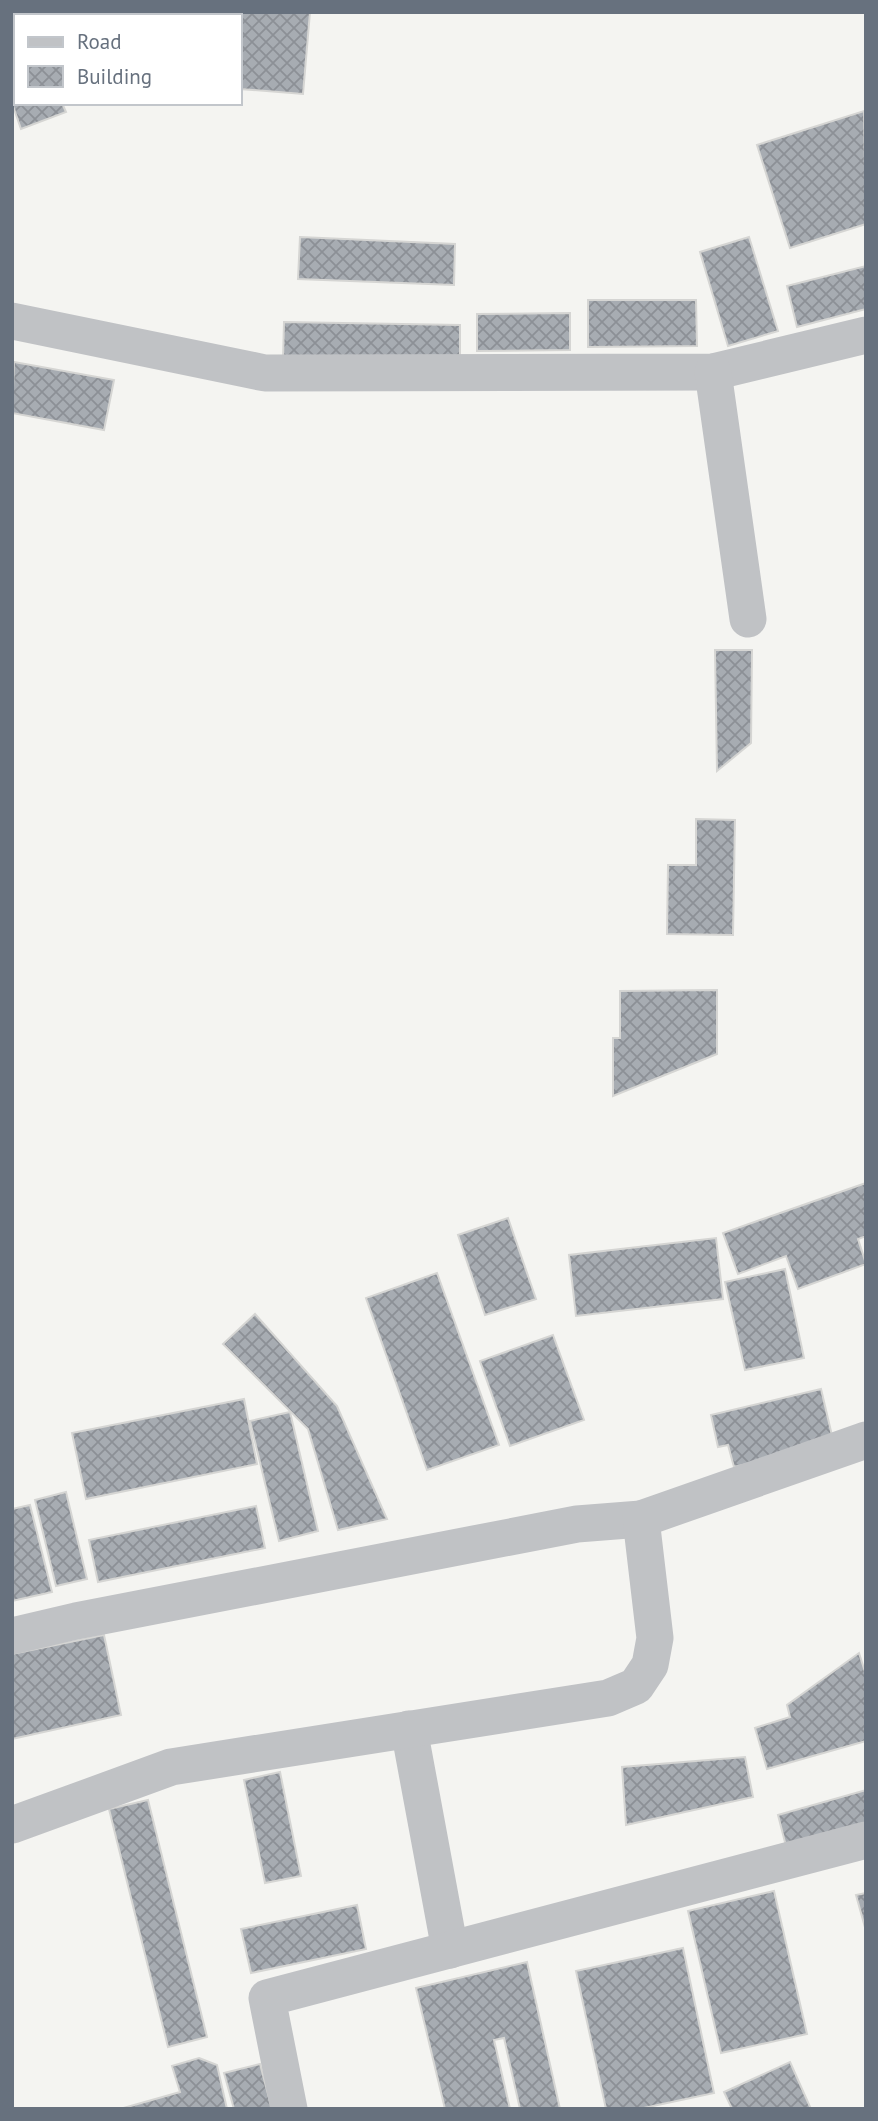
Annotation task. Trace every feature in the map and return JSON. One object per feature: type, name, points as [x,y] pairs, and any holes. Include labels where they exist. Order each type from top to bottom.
[{"type":"street","points":[[12,321],[265,373],[713,372],[866,335]]},
{"type":"street","points":[[713,372],[748,619]]},
{"type":"street","points":[[12,1636],[76,1621],[577,1524],[640,1519],[864,1449]]},
{"type":"street","points":[[12,1825],[171,1767],[608,1698],[636,1686],[650,1665],[655,1638],[640,1519]]},
{"type":"street","points":[[409,1729],[450,1950]]},
{"type":"street","points":[[289,2109],[267,1998],[866,1840]]},
{"type":"building","points":[[12,12],[65,12],[14,14],[12,85]]},
{"type":"building","points":[[70,12],[190,12],[190,14]]},
{"type":"building","points":[[310,12],[303,94],[242,89],[242,14],[212,14]]},
{"type":"building","points":[[14,98],[14,105],[63,105],[66,112],[21,129],[12,99]]},
{"type":"building","points":[[864,111],[866,224],[790,248],[757,145]]},
{"type":"building","points":[[300,237],[455,244],[454,285],[298,279]]},
{"type":"building","points":[[749,237],[778,331],[728,346],[700,252]]},
{"type":"building","points":[[866,266],[866,309],[797,327],[787,286]]},
{"type":"building","points":[[588,300],[696,300],[697,346],[588,347]]},
{"type":"building","points":[[570,313],[570,350],[477,351],[477,314]]},
{"type":"building","points":[[284,322],[460,325],[460,363],[283,360]]},
{"type":"building","points":[[14,362],[114,380],[104,430],[12,413]]},
{"type":"building","points":[[715,650],[752,650],[751,743],[717,771]]},
{"type":"building","points":[[696,819],[735,820],[733,935],[667,934],[668,865],[696,865]]},
{"type":"building","points":[[717,990],[717,1054],[613,1096],[613,1038],[620,1038],[620,991]]},
{"type":"building","points":[[866,1183],[866,1236],[858,1239],[866,1264],[798,1289],[786,1256],[738,1274],[723,1233]]},
{"type":"building","points":[[508,1218],[536,1299],[485,1315],[458,1235]]},
{"type":"building","points":[[716,1238],[723,1299],[576,1316],[569,1255]]},
{"type":"building","points":[[785,1269],[804,1358],[745,1370],[725,1282]]},
{"type":"building","points":[[437,1273],[499,1445],[427,1470],[366,1298]]},
{"type":"building","points":[[255,1314],[337,1406],[387,1519],[338,1530],[308,1429],[223,1344]]},
{"type":"building","points":[[553,1335],[584,1420],[510,1446],[480,1361]]},
{"type":"building","points":[[821,1389],[834,1444],[734,1467],[728,1445],[718,1447],[711,1415]]},
{"type":"building","points":[[244,1399],[257,1464],[86,1499],[72,1433]]},
{"type":"building","points":[[290,1412],[318,1531],[279,1541],[250,1421]]},
{"type":"building","points":[[66,1492],[87,1579],[56,1586],[35,1500]]},
{"type":"building","points":[[30,1505],[52,1592],[12,1601],[12,1509]]},
{"type":"building","points":[[256,1506],[265,1548],[98,1582],[89,1540]]},
{"type":"building","points":[[104,1635],[121,1715],[12,1739],[12,1654]]},
{"type":"building","points":[[859,1653],[866,1675],[866,1741],[767,1769],[755,1728],[790,1717],[787,1705]]},
{"type":"building","points":[[745,1757],[753,1797],[626,1825],[622,1767]]},
{"type":"building","points":[[280,1772],[301,1876],[265,1883],[244,1780]]},
{"type":"building","points":[[866,1790],[866,1826],[787,1850],[778,1815]]},
{"type":"building","points":[[148,1800],[207,2037],[168,2047],[109,1809]]},
{"type":"building","points":[[774,1891],[807,2034],[721,2053],[688,1911]]},
{"type":"building","points":[[866,1893],[866,1931],[856,1895]]},
{"type":"building","points":[[357,1905],[366,1949],[251,1973],[241,1929]]},
{"type":"building","points":[[683,1948],[714,2093],[639,2109],[606,2109],[576,1971]]},
{"type":"building","points":[[527,1962],[560,2109],[520,2109],[504,2038],[494,2040],[510,2109],[445,2109],[416,1988]]},
{"type":"building","points":[[199,2058],[217,2065],[227,2109],[120,2109],[180,2092],[172,2066]]},
{"type":"building","points":[[790,2062],[811,2109],[732,2109],[724,2092]]},
{"type":"building","points":[[260,2064],[272,2109],[234,2109],[224,2073]]}]
